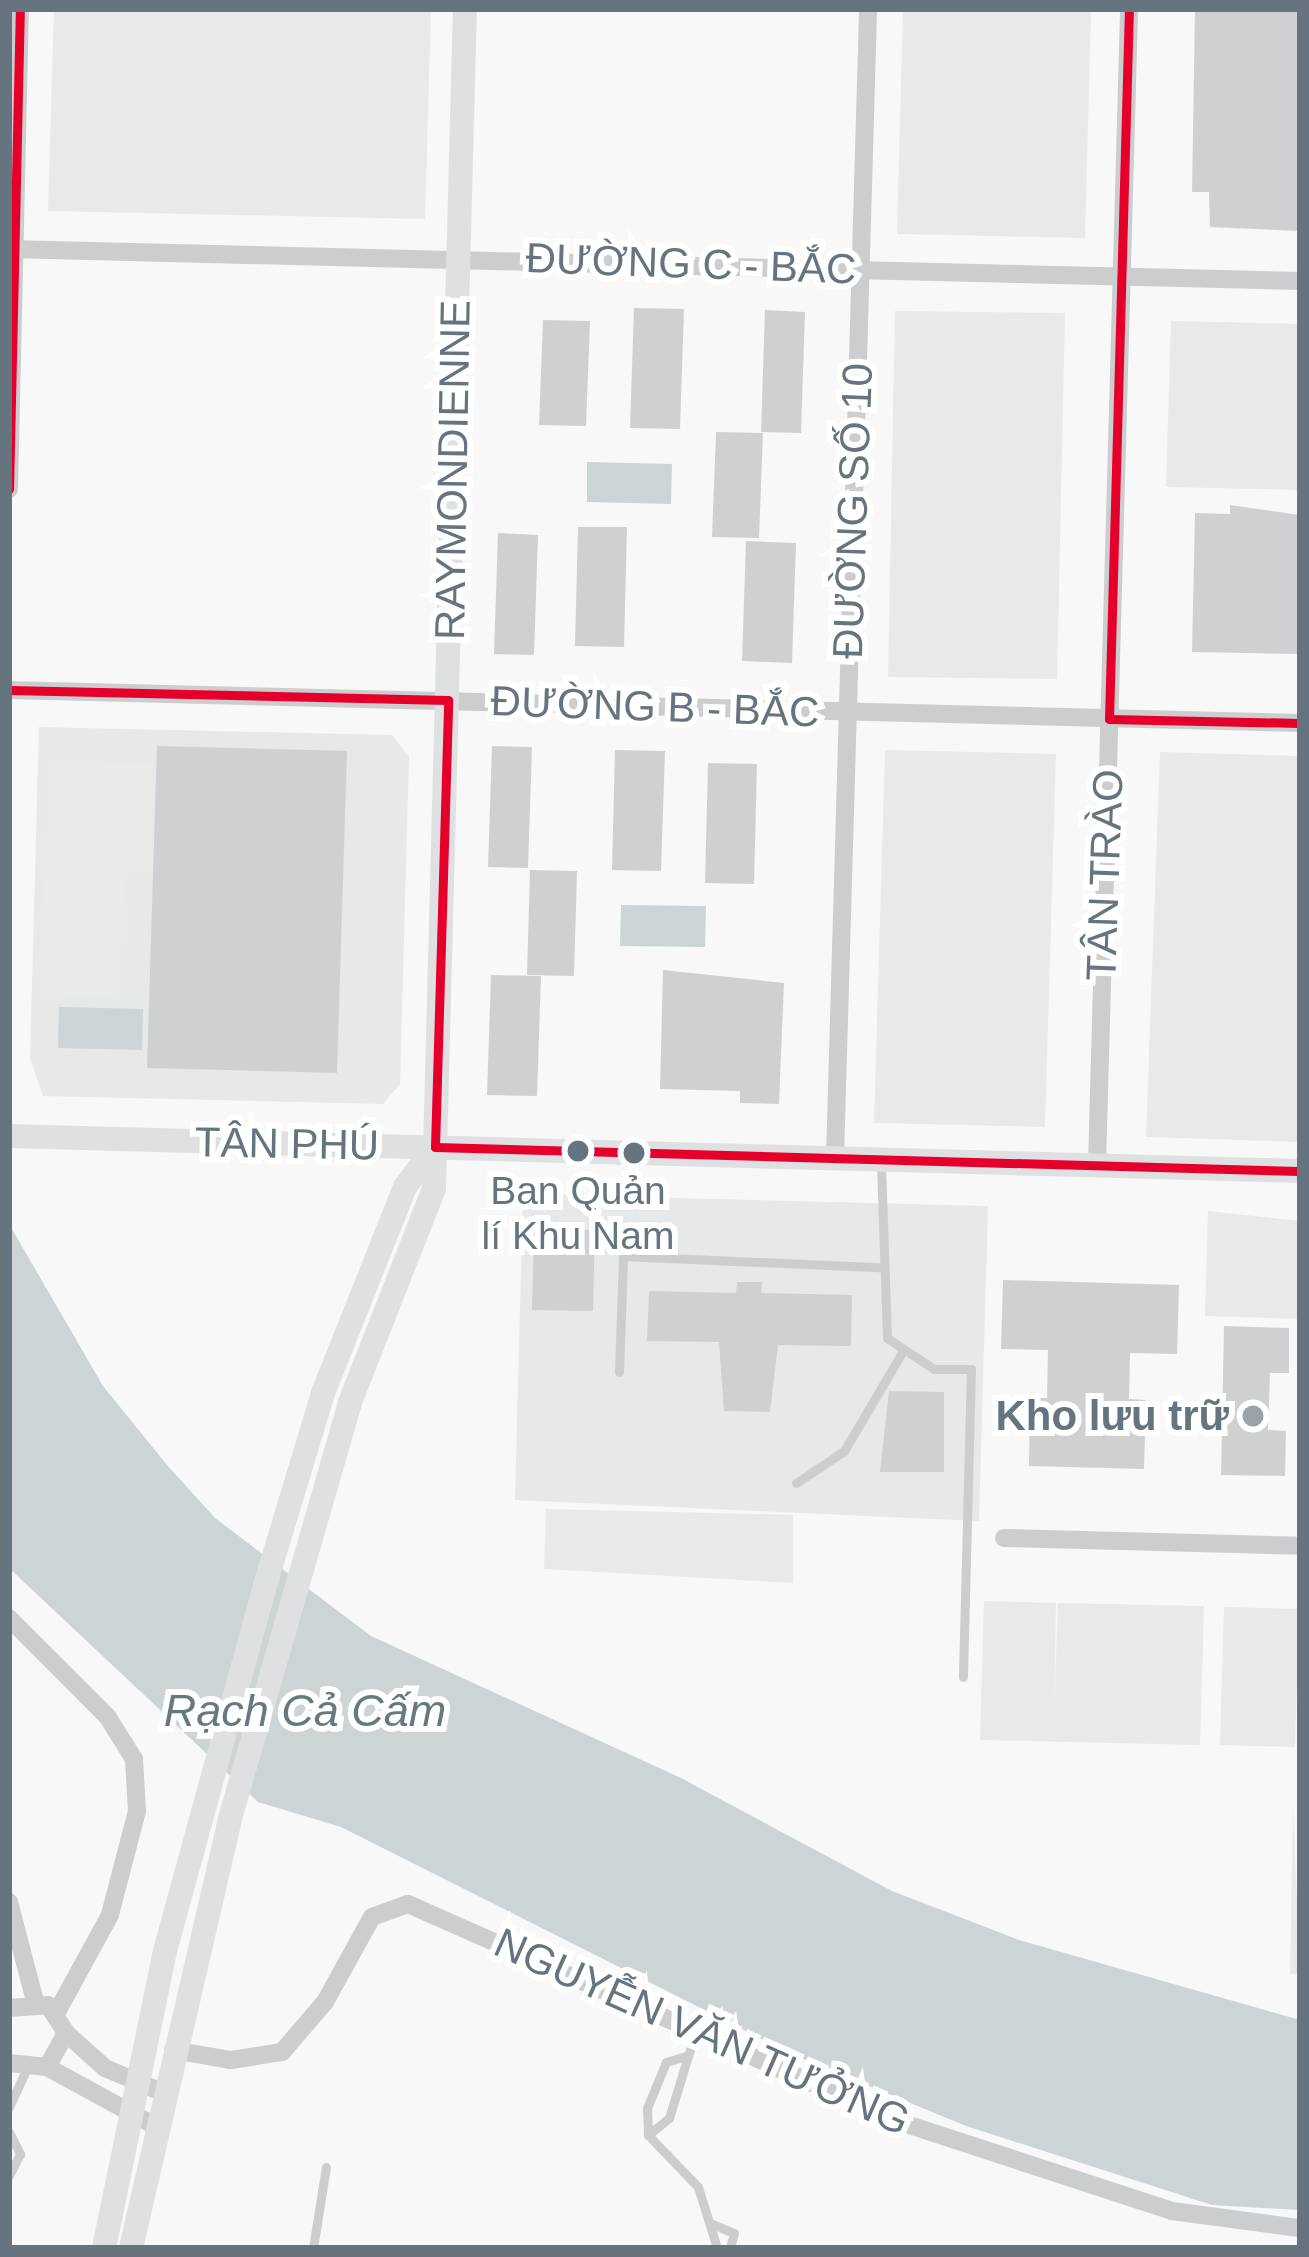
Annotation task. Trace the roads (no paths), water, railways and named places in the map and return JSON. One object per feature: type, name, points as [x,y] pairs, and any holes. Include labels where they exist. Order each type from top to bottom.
[{"type":"street","points":[[9,488],[20,9]]},
{"type":"street","name":"RAYMONDIENNE","points":[[131,2248],[192,1959],[350,1402],[434,1189],[465,9]]},
{"type":"street","name":"ĐƯỜNG SỐ 10","points":[[836,1158],[868,9]]},
{"type":"street","name":"TÂN TRÀO","points":[[1097,1165],[1129,9]]},
{"type":"street","name":"ĐƯỜNG C - BẮC","points":[[12,249],[1300,281]]},
{"type":"street","name":"ĐƯỜNG B - BẮC","points":[[9,690],[1300,723]]},
{"type":"street","name":"TÂN PHÚ","points":[[9,1136],[1300,1171]]},
{"type":"street","points":[[104,2248],[166,1951],[323,1393],[405,1187],[434,1148]]},
{"type":"street","points":[[1004,1538],[1300,1546]]},
{"type":"street","points":[[9,1618],[106,1715],[134,1759],[136,1811],[110,1915],[57,2012]]},
{"type":"street","points":[[9,1902],[35,2000]]},
{"type":"street","name":"NGUYỄN VĂN TƯỞNG","points":[[173,2050],[231,2060],[282,2052],[325,2002],[372,1917],[408,1904],[900,2122],[1172,2211],[1300,2228]]},
{"type":"street","points":[[9,2007],[35,2000],[57,2012],[66,2033],[137,2082],[164,2093]]},
{"type":"street","points":[[47,2067],[66,2033]]},
{"type":"street","points":[[18,2067],[47,2067],[157,2127]]},
{"type":"lane","points":[[881,1160],[879,1267],[887,1338],[934,1369],[971,1369],[963,1677]]},
{"type":"lane","points":[[620,1372],[623,1256],[879,1267]]},
{"type":"lane","points":[[796,1483],[844,1451],[904,1349]]},
{"type":"lane","points":[[648,2135],[669,2118],[696,2029]]},
{"type":"lane","points":[[686,2056],[666,2062],[647,2108],[648,2135],[698,2187],[717,2248]]},
{"type":"lane","points":[[9,2107],[18,2067]]},
{"type":"lane","points":[[9,2132],[20,2154],[9,2176]]},
{"type":"lane","points":[[313,2248],[326,2167]]},
{"type":"lane","points":[[710,2223],[734,2234],[730,2248]]},
{"type":"water","points":[[587,462],[672,464],[671,504],[587,502]]},
{"type":"water","points":[[621,905],[706,906],[705,947],[620,946]]},
{"type":"water","points":[[59,1007],[143,1009],[142,1050],[58,1048]]},
{"type":"water","name":"Rạch Cả Cấm","points":[[9,1224],[103,1386],[167,1465],[215,1518],[371,1636],[681,1778],[892,1891],[1019,1940],[1300,2020],[1300,2210],[1212,2205],[966,2126],[794,2055],[341,1827],[258,1802],[9,1568]]},
{"type":"place","name":"Ban Quản lí Khu Nam","points":[[578,1151]]},
{"type":"place","name":"Kho lưu trữ","points":[[1253,1416]]}]
